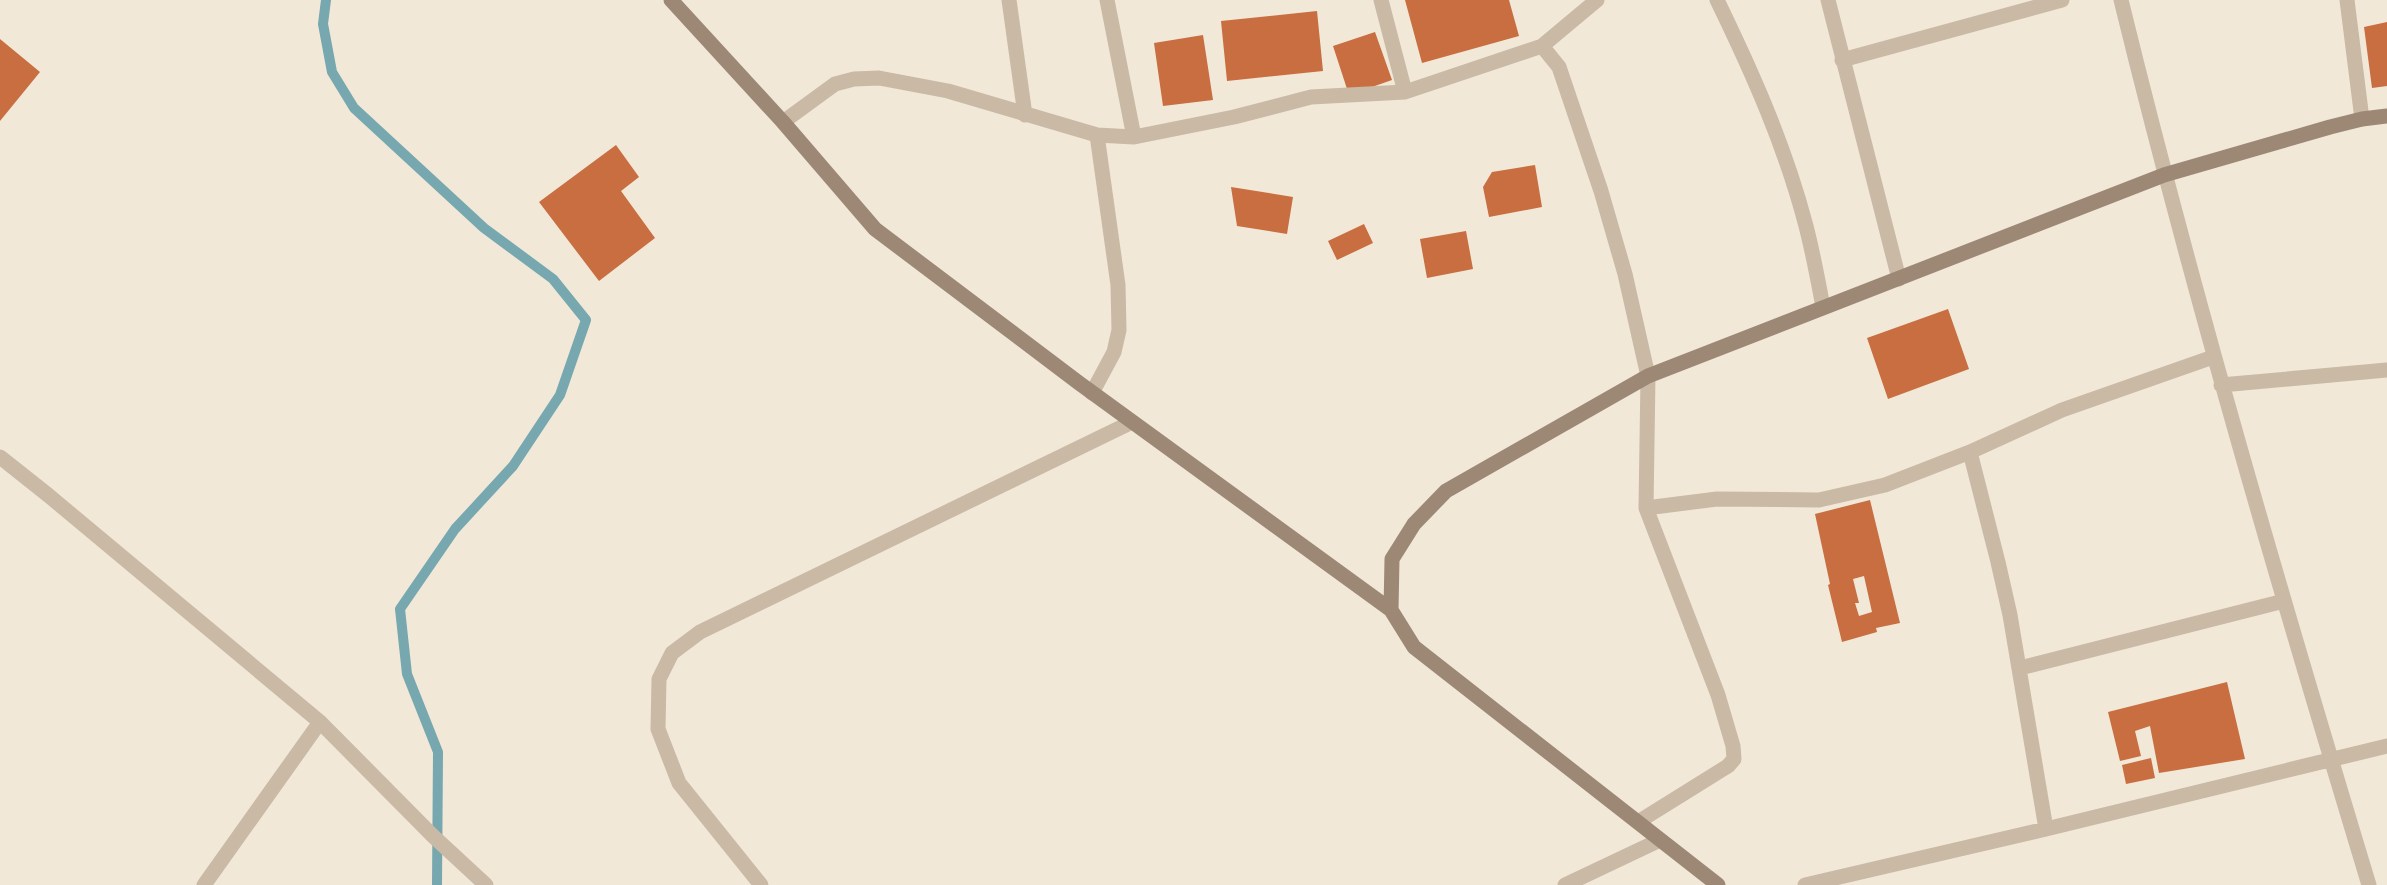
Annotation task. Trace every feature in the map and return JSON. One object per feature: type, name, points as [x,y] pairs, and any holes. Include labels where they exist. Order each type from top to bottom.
[{"type":"main road","points":[[671,0],[783,122],[875,230],[1092,393],[1391,610],[1414,647],[1718,885]]},
{"type":"main road","points":[[1391,610],[1392,559],[1414,524],[1446,491],[1648,376],[2164,175],[2362,119],[2387,117]]},
{"type":"street","points":[[1009,0],[1024,115]]},
{"type":"street","points":[[1107,0],[1134,137]]},
{"type":"street","points":[[1380,0],[1405,92]]},
{"type":"street","points":[[783,122],[835,84],[855,79],[879,78],[948,91],[1097,135],[1134,137],[1234,117],[1311,97],[1405,92],[1542,46],[1597,0]]},
{"type":"street","points":[[1717,0],[1755,78],[1781,145],[1807,227],[1823,307]]},
{"type":"street","points":[[1828,0],[1899,279]]},
{"type":"street","points":[[1842,60],[2062,0]]},
{"type":"street","points":[[2121,0],[2164,175],[2213,357],[2369,885]]},
{"type":"street","points":[[2347,0],[2362,119]]},
{"type":"street","points":[[1542,46],[1559,68],[1601,191],[1625,274],[1648,376],[1647,508],[1718,694],[1733,746],[1734,759],[1728,766],[1638,822]]},
{"type":"street","points":[[1092,393],[1114,352],[1119,330],[1118,285],[1097,135]]},
{"type":"street","points":[[1647,508],[1717,500],[1819,500],[1885,485],[1970,452],[2062,410],[2213,357]]},
{"type":"street","points":[[2221,385],[2387,370]]},
{"type":"street","points":[[761,885],[679,783],[658,729],[659,679],[672,653],[700,632],[1132,422]]},
{"type":"street","points":[[1970,452],[1998,562],[2020,668],[2046,829]]},
{"type":"street","points":[[0,457],[320,722],[486,885]]},
{"type":"street","points":[[2020,668],[2284,601]]},
{"type":"street","points":[[204,885],[320,722]]},
{"type":"street","points":[[1805,885],[2387,746]]},
{"type":"street","points":[[1565,885],[1660,840]]},
{"type":"building","points":[[1405,0],[1509,0],[1519,36],[1422,63]]},
{"type":"building","points":[[1317,11],[1323,71],[1227,81],[1221,21]]},
{"type":"building","points":[[2387,22],[2387,86],[2372,88],[2364,27]]},
{"type":"building","points":[[1375,32],[1392,80],[1349,95],[1333,46]]},
{"type":"building","points":[[1203,35],[1213,100],[1163,106],[1154,43]]},
{"type":"building","points":[[0,39],[40,72],[0,121]]},
{"type":"building","points":[[616,145],[639,177],[621,191],[655,238],[599,281],[539,202]]},
{"type":"building","points":[[1535,165],[1542,207],[1489,217],[1483,187],[1492,172]]},
{"type":"building","points":[[1231,187],[1293,197],[1287,234],[1237,226]]},
{"type":"building","points":[[1364,224],[1373,243],[1337,260],[1328,241]]},
{"type":"building","points":[[1466,231],[1473,269],[1427,278],[1420,239]]},
{"type":"building","points":[[1948,309],[1969,369],[1888,399],[1867,338]]},
{"type":"building","points":[[1870,500],[1900,623],[1876,628],[1877,632],[1842,642],[1828,585],[1830,584],[1815,514]],"holes":[[[1864,576],[1872,612],[1859,616],[1855,603],[1859,603],[1853,579]]]},
{"type":"building","points":[[2227,682],[2245,759],[2159,773],[2150,726],[2135,731],[2141,756],[2120,761],[2108,712]]},
{"type":"building","points":[[2151,758],[2155,778],[2126,784],[2122,765]]},
{"type":"waterway","points":[[326,0],[323,24],[332,72],[354,108],[484,228],[553,279],[586,320],[560,395],[513,466],[455,529],[400,609],[407,674],[438,752],[437,885]]}]
